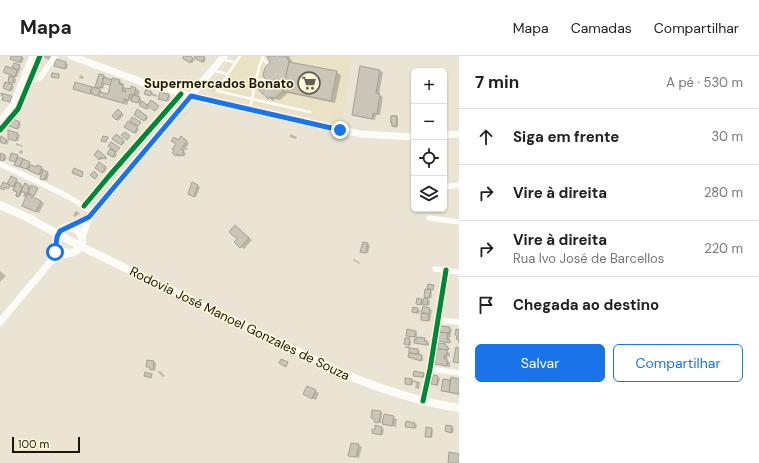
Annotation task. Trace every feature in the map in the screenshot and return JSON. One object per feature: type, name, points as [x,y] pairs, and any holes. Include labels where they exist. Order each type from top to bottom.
[{"type":"main road","points":[[0,130],[18,109],[33,56]]},
{"type":"main road","points":[[0,122],[13,105],[40,56]]},
{"type":"main road","points":[[71,56],[181,94],[360,134],[411,137]]},
{"type":"main road","points":[[0,322],[51,261],[60,235],[91,215],[191,96],[203,79],[223,58]]},
{"type":"main road","points":[[203,79],[203,92],[210,100]]},
{"type":"main road","points":[[447,135],[459,134]]},
{"type":"main road","points":[[0,205],[60,235],[77,230],[81,241]]},
{"type":"main road","points":[[51,261],[73,252],[81,241],[91,215]]},
{"type":"main road","points":[[28,218],[60,235],[81,241],[104,256]]},
{"type":"main road","points":[[60,235],[59,248],[63,251],[82,252],[104,256]]},
{"type":"main road","name":"Rodovia José Manoel Gonzales de Souza","points":[[104,256],[344,374],[373,386],[423,401],[459,408]]},
{"type":"street","points":[[28,78],[35,80],[40,78],[55,56]]},
{"type":"street","points":[[84,206],[181,94]]},
{"type":"street","points":[[0,164],[84,206],[91,215]]},
{"type":"street","points":[[447,187],[459,185]]},
{"type":"street","points":[[429,218],[459,222]]},
{"type":"street","points":[[435,269],[459,272]]},
{"type":"street","points":[[423,401],[430,369],[446,270]]},
{"type":"street","points":[[438,320],[459,322]]},
{"type":"street","points":[[430,369],[459,373]]},
{"type":"lane","points":[[240,56],[217,91],[310,112]]},
{"type":"lane","points":[[263,57],[267,63]]},
{"type":"lane","points":[[250,109],[256,80],[263,57]]},
{"type":"lane","points":[[223,58],[236,62]]},
{"type":"lane","points":[[212,70],[228,74]]},
{"type":"lane","points":[[256,80],[264,80]]},
{"type":"path","points":[[266,94],[280,82],[282,67],[277,56]]},
{"type":"path","points":[[275,74],[286,76]]},
{"type":"shaded area","points":[[234,56],[353,56],[341,124],[211,95],[207,89]]},
{"type":"building","points":[[11,56],[22,56],[20,63],[10,59]]},
{"type":"building","points":[[184,56],[191,56],[193,58],[190,63],[182,58]]},
{"type":"building","points":[[195,56],[205,57],[202,62],[194,58]]},
{"type":"building","points":[[267,56],[286,56],[289,62],[283,91],[275,98],[270,97],[268,99],[258,89],[266,82],[263,75],[265,68],[270,62]]},
{"type":"building","points":[[56,59],[66,62],[65,69],[54,66]]},
{"type":"building","name":"Supermercados Bonato","points":[[289,62],[337,71],[331,101],[283,91]]},
{"type":"building","points":[[14,63],[20,65],[18,70],[12,67]]},
{"type":"building","points":[[6,66],[17,70],[15,77],[3,72]]},
{"type":"building","points":[[360,66],[380,70],[376,93],[380,94],[377,114],[373,113],[372,119],[352,115]]},
{"type":"building","points":[[52,73],[59,74],[59,78],[51,77]]},
{"type":"building","points":[[99,74],[104,75],[101,88],[95,87]]},
{"type":"building","points":[[9,76],[14,77],[13,83],[8,82]]},
{"type":"building","points":[[104,77],[112,80],[110,85],[102,83]]},
{"type":"building","points":[[112,78],[120,80],[119,84],[123,85],[122,91],[125,92],[126,88],[131,89],[131,86],[136,88],[134,95],[130,94],[128,100],[124,99],[123,103],[98,96],[100,92],[108,94]]},
{"type":"building","points":[[5,82],[13,85],[10,91],[3,88]]},
{"type":"building","points":[[75,82],[92,87],[90,94],[73,89]]},
{"type":"building","points":[[92,87],[100,89],[98,96],[91,94]]},
{"type":"building","points":[[146,89],[152,92],[150,96],[144,94]]},
{"type":"building","points":[[160,92],[169,94],[167,101],[158,99]]},
{"type":"building","points":[[1,93],[12,96],[10,102],[2,100],[3,96]]},
{"type":"building","points":[[133,95],[140,97],[138,103],[131,101]]},
{"type":"building","points":[[151,100],[159,106],[155,111],[147,105]]},
{"type":"building","points":[[142,101],[148,106],[146,109],[139,105]]},
{"type":"building","points":[[118,109],[122,113],[116,120],[112,116]]},
{"type":"building","points":[[137,109],[147,116],[144,121],[134,115]]},
{"type":"building","points":[[391,116],[397,116],[396,127],[392,126]]},
{"type":"building","points":[[391,116],[397,116],[396,127],[392,126]]},
{"type":"building","points":[[132,117],[141,122],[138,126],[130,121]]},
{"type":"building","points":[[13,119],[20,122],[17,129],[9,126]]},
{"type":"building","points":[[128,121],[138,127],[134,133],[124,127]]},
{"type":"building","points":[[8,130],[18,133],[16,141],[8,139]]},
{"type":"building","points":[[125,132],[130,136],[127,140],[121,135]]},
{"type":"building","points":[[116,134],[124,140],[121,145],[112,139]]},
{"type":"building","points":[[1,136],[7,140],[4,144],[0,142]]},
{"type":"building","points":[[103,136],[108,137],[106,142],[101,141]]},
{"type":"building","points":[[181,136],[187,141],[181,149],[184,151],[181,156],[177,154],[176,156],[172,153],[174,150],[172,149],[176,144],[171,141],[174,137],[178,140]]},
{"type":"building","points":[[111,142],[120,148],[116,152],[108,146]]},
{"type":"building","points":[[110,149],[116,152],[113,157],[107,154]]},
{"type":"building","points":[[98,150],[106,157],[103,159],[101,157],[99,160],[94,155]]},
{"type":"building","points":[[1,153],[5,155],[3,161],[0,160]]},
{"type":"building","points":[[11,153],[18,155],[15,162],[9,160]]},
{"type":"building","points":[[18,157],[23,159],[19,167],[14,165]]},
{"type":"building","points":[[23,159],[30,162],[27,169],[20,167]]},
{"type":"building","points":[[99,162],[106,167],[102,173],[95,168]]},
{"type":"building","points":[[31,165],[42,167],[39,175],[28,170]]},
{"type":"building","points":[[74,168],[83,172],[82,177],[72,173]]},
{"type":"building","points":[[43,170],[48,172],[44,180],[40,179]]},
{"type":"building","points":[[94,171],[98,175],[95,179],[90,175]]},
{"type":"building","points":[[11,176],[17,179],[13,187],[7,184]]},
{"type":"building","points":[[3,182],[10,185],[8,189],[5,187],[4,190],[0,188]]},
{"type":"building","points":[[17,182],[21,184],[20,187],[22,188],[18,197],[16,196],[17,192],[13,190]]},
{"type":"building","points":[[17,182],[21,184],[20,187],[22,188],[18,197],[16,196],[17,192],[13,190]]},
{"type":"building","points":[[192,182],[198,185],[194,197],[188,194]]},
{"type":"building","points":[[25,183],[29,186],[27,194],[21,191]]},
{"type":"building","points":[[25,183],[29,186],[27,194],[21,191]]},
{"type":"building","points":[[31,185],[38,188],[34,196],[28,193]]},
{"type":"building","points":[[27,194],[41,201],[36,212],[22,206]]},
{"type":"building","points":[[235,225],[249,238],[240,248],[234,242],[237,239],[229,232]]},
{"type":"building","points":[[363,242],[368,243],[366,253],[360,252]]},
{"type":"building","points":[[428,284],[434,285],[433,290],[427,288]]},
{"type":"building","points":[[425,289],[431,290],[429,298],[424,297]]},
{"type":"building","points":[[417,298],[422,299],[421,305],[416,304]]},
{"type":"building","points":[[424,298],[428,299],[427,305],[422,304]]},
{"type":"building","points":[[423,306],[430,308],[429,314],[421,312]]},
{"type":"building","points":[[413,307],[418,308],[417,313],[412,312]]},
{"type":"building","points":[[421,313],[429,314],[428,321],[421,320]]},
{"type":"building","points":[[440,326],[450,327],[449,333],[440,332]]},
{"type":"building","points":[[407,329],[416,331],[415,337],[406,336]]},
{"type":"building","points":[[456,329],[459,330],[459,343],[458,339],[456,339],[457,336],[455,335]]},
{"type":"building","points":[[440,332],[448,333],[447,340],[450,340],[450,343],[438,341]]},
{"type":"building","points":[[417,337],[425,338],[424,341],[427,341],[427,345],[414,343],[414,339],[417,339]]},
{"type":"building","points":[[405,338],[410,338],[409,345],[404,344]]},
{"type":"building","points":[[438,343],[446,344],[448,350],[438,349]]},
{"type":"building","points":[[456,347],[459,348],[459,363],[453,362]]},
{"type":"building","points":[[409,348],[418,349],[418,354],[409,353]]},
{"type":"building","points":[[437,349],[447,350],[447,355],[444,355],[444,359],[447,359],[447,366],[435,364]]},
{"type":"building","points":[[409,353],[422,355],[421,361],[408,357]]},
{"type":"building","points":[[281,359],[288,362],[286,367],[279,363]]},
{"type":"building","points":[[147,360],[154,361],[153,370],[150,370],[150,367],[146,367]]},
{"type":"building","points":[[414,371],[424,373],[423,377],[413,376]]},
{"type":"building","points":[[145,372],[152,374],[151,378],[144,376]]},
{"type":"building","points":[[433,375],[438,376],[437,385],[431,384]]},
{"type":"building","points":[[451,377],[459,379],[459,394],[449,392]]},
{"type":"building","points":[[405,378],[412,379],[411,385],[405,384]]},
{"type":"building","points":[[443,379],[450,380],[449,392],[441,391]]},
{"type":"building","points":[[307,386],[316,390],[312,399],[303,394]]},
{"type":"building","points":[[372,410],[381,411],[379,423],[374,422],[374,419],[371,418]]},
{"type":"building","points":[[384,414],[394,416],[392,426],[382,424]]},
{"type":"building","points":[[406,421],[415,423],[414,428],[405,427]]},
{"type":"building","points":[[375,425],[382,427],[381,435],[372,433],[372,429],[375,430]]},
{"type":"building","points":[[446,425],[452,426],[451,433],[445,431]]},
{"type":"building","points":[[426,427],[432,428],[431,437],[425,437]]},
{"type":"building","points":[[351,443],[359,444],[356,457],[348,456]]},
{"type":"building","points":[[449,452],[459,454],[459,463],[448,463]]},
{"type":"cycle path","points":[[0,130],[18,109],[40,56]]},
{"type":"cycle path","points":[[84,206],[181,94]]},
{"type":"cycle path","points":[[423,401],[430,369],[446,270]]},
{"type":"place","name":"Supermercados Bonato","points":[[309,83]]},
{"type":"route","points":[[55,252],[57,244],[56,239],[60,231],[82,222],[89,217],[191,96],[340,130]]}]
